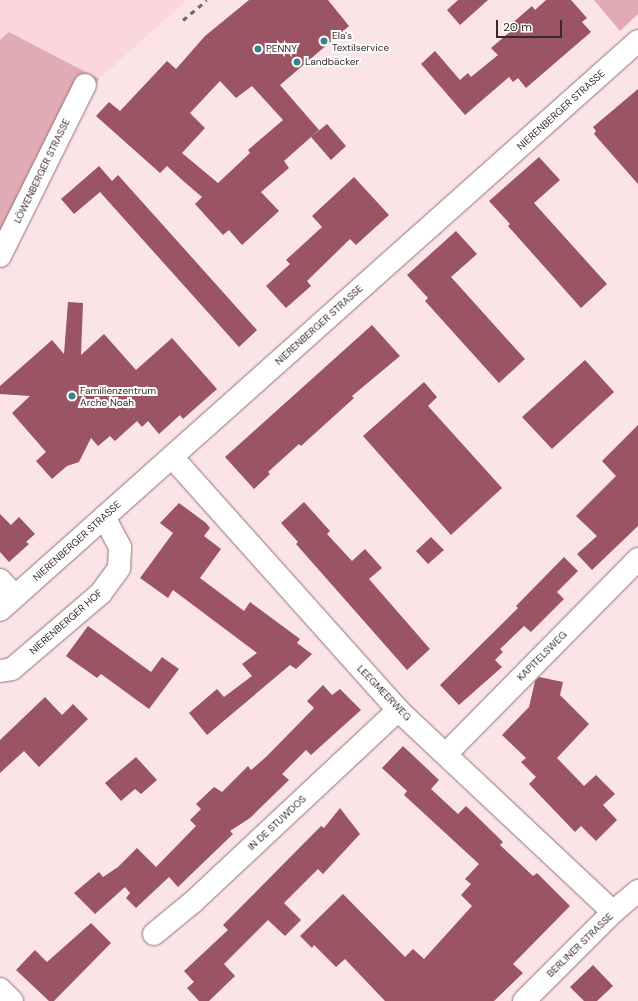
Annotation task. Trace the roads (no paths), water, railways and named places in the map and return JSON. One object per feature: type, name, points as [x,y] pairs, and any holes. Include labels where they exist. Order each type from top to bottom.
[{"type":"street","name":"NIERENBERGER STRASSE","points":[[8,603],[638,41]]},
{"type":"street","name":"LÖWENBERGER STRASSE","points":[[0,256],[85,85]]},
{"type":"street","name":"LEEGMEERWEG","points":[[172,457],[398,710],[613,912]]},
{"type":"street","name":"NIERENBERGER HOF","points":[[0,671],[12,669],[95,598],[119,568],[120,547],[104,517]]},
{"type":"street","name":"KAPITELSWEG","points":[[446,754],[638,559]]},
{"type":"street","points":[[0,580],[8,603]]},
{"type":"street","name":"IN DE STUWDOS","points":[[154,934],[193,902],[398,710]]},
{"type":"street","name":"BERLINER STRASSE","points":[[524,1001],[613,912],[638,892]]},
{"type":"street","points":[[0,989],[12,1001]]},
{"type":"railway","points":[[183,20],[207,0]]},
{"type":"place","name":"Ela's Textilservice","points":[[324,41]]},
{"type":"place","name":"PENNY","points":[[258,49]]},
{"type":"place","name":"Landbäcker","points":[[297,62]]},
{"type":"place","name":"Familienzentrum Arche Noah","points":[[72,396]]}]
